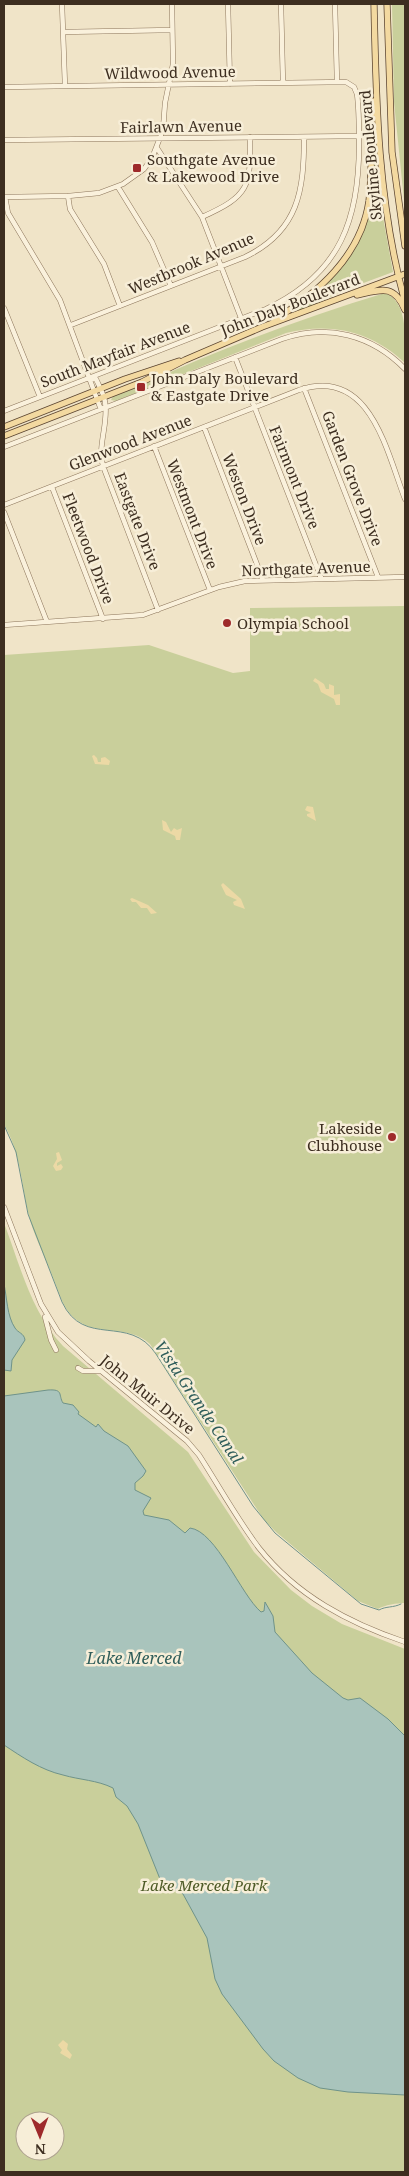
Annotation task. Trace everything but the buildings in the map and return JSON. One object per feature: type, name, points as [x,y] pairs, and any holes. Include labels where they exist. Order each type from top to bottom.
[{"type":"main road","name":"Skyline Boulevard","points":[[374,4],[381,178],[398,276],[405,302]]},
{"type":"main road","name":"Skyline Boulevard","points":[[387,4],[391,136],[405,246]]},
{"type":"main road","points":[[262,327],[295,307],[324,284],[345,258],[358,235],[369,200],[376,74]]},
{"type":"main road","points":[[400,214],[405,234]]},
{"type":"main road","name":"John Daly Boulevard","points":[[4,436],[156,376],[185,360],[262,327],[405,274]]},
{"type":"main road","points":[[338,299],[387,290],[398,296],[405,310]]},
{"type":"main road","name":"John Daly Boulevard","points":[[4,427],[161,366],[185,360]]},
{"type":"street","points":[[62,4],[65,86]]},
{"type":"street","points":[[105,409],[100,407],[100,398],[97,390],[52,285],[8,213],[4,197],[93,194],[118,187],[144,169],[157,148],[163,130],[173,64],[172,4]]},
{"type":"street","points":[[228,4],[230,84]]},
{"type":"street","points":[[282,4],[283,83]]},
{"type":"street","points":[[335,4],[337,82]]},
{"type":"street","points":[[63,32],[172,30]]},
{"type":"street","points":[[4,82],[4,87]]},
{"type":"street","name":"Wildwood Avenue","points":[[4,87],[337,82]]},
{"type":"street","name":"South Mayfair Avenue","points":[[4,411],[241,318],[289,297],[318,272],[333,254],[344,234],[355,202],[359,173],[356,90],[350,84],[337,82]]},
{"type":"street","name":"Westbrook Avenue","points":[[70,326],[260,250],[273,238],[288,219],[298,199],[302,184],[304,136]]},
{"type":"street","name":"Fairlawn Avenue","points":[[4,140],[359,136]]},
{"type":"street","points":[[202,217],[233,202],[245,187],[250,168],[250,137]]},
{"type":"street","points":[[157,148],[202,217],[241,318]]},
{"type":"street","points":[[118,187],[152,242],[171,286]]},
{"type":"street","points":[[68,196],[70,209],[104,264],[120,306]]},
{"type":"street","points":[[4,308],[40,397]]},
{"type":"street","points":[[4,447],[293,335],[326,331],[361,338],[389,353],[405,369]]},
{"type":"street","name":"Fairmont Drive","points":[[234,357],[321,578]]},
{"type":"street","name":"Glenwood Avenue","points":[[4,505],[254,407],[304,388],[318,385],[332,386],[346,391],[363,404],[376,424],[405,499]]},
{"type":"street","name":"Garden Grove Drive","points":[[304,388],[378,578]]},
{"type":"street","name":"Eastgate Drive","points":[[105,409],[101,449],[103,466],[158,610]]},
{"type":"street","name":"Weston Drive","points":[[204,427],[263,580]]},
{"type":"street","name":"Westmont Drive","points":[[154,446],[210,590]]},
{"type":"street","name":"Fleetwood Drive","points":[[52,486],[103,619]]},
{"type":"street","points":[[4,512],[47,622]]},
{"type":"street","name":"Northgate Avenue","points":[[4,625],[134,616],[158,610],[236,582],[405,577]]},
{"type":"street","name":"John Muir Drive","points":[[4,1207],[44,1311],[62,1337],[101,1371],[173,1428],[193,1448],[254,1542],[276,1568],[295,1585],[315,1601],[345,1618],[405,1642]]},
{"type":"street","points":[[44,1311],[51,1340],[56,1350]]},
{"type":"street","points":[[78,1368],[83,1371],[101,1371]]},
{"type":"green space","points":[[392,4],[405,4],[405,210],[394,102]]},
{"type":"green space","points":[[374,152],[380,201],[393,272],[342,291],[300,312],[278,319],[312,298],[325,287],[346,260],[364,227]]},
{"type":"green space","points":[[385,293],[393,298],[402,313],[405,334],[405,363],[378,343],[350,332],[334,329],[303,330],[286,333],[116,401],[111,400],[113,396],[244,342],[314,316]]},
{"type":"green space","points":[[405,606],[405,1603],[384,1606],[378,1609],[358,1601],[264,1520],[150,1344],[132,1334],[91,1327],[73,1317],[62,1300],[36,1238],[30,1221],[14,1145],[4,1124],[4,655],[149,645],[233,673],[250,671],[250,608]]},
{"type":"green space","name":"Lake Merced Park","points":[[4,1223],[34,1303],[52,1333],[63,1346],[188,1452],[254,1552],[291,1590],[312,1606],[342,1624],[405,1649],[405,2172],[4,2172]]},
{"type":"sand","points":[[315,678],[324,684],[326,689],[329,689],[329,684],[334,686],[334,695],[340,694],[340,705],[336,705],[334,699],[321,692],[318,684],[313,681]]},
{"type":"sand","points":[[94,755],[98,762],[101,762],[101,758],[105,757],[110,761],[109,765],[95,764],[92,756]]},
{"type":"sand","points":[[307,806],[313,807],[316,821],[307,816],[307,814],[311,813],[305,810]]},
{"type":"sand","points":[[162,820],[166,822],[171,832],[174,828],[177,830],[182,828],[180,840],[176,840],[175,836],[163,830]]},
{"type":"sand","points":[[223,883],[241,899],[245,909],[234,905],[233,902],[237,900],[226,895],[221,885]]},
{"type":"sand","points":[[132,898],[148,905],[157,913],[151,914],[147,908],[141,908],[136,902],[132,902],[130,899]]},
{"type":"sand","points":[[59,1152],[62,1160],[57,1163],[57,1166],[61,1164],[63,1167],[61,1170],[56,1171],[53,1166],[57,1159],[56,1153]]},
{"type":"sand","points":[[63,2040],[68,2044],[67,2049],[72,2055],[70,2059],[60,2053],[62,2050],[58,2045]]},
{"type":"water","points":[[4,1284],[10,1318],[15,1328],[25,1340],[12,1360],[11,1371],[4,1370]]},
{"type":"water","name":"Lake Merced","points":[[56,1390],[60,1393],[63,1403],[73,1405],[79,1412],[78,1414],[96,1427],[98,1424],[104,1431],[128,1446],[146,1471],[135,1483],[135,1490],[151,1498],[143,1511],[144,1515],[169,1520],[185,1533],[190,1528],[200,1532],[219,1551],[253,1604],[261,1612],[264,1611],[265,1602],[273,1616],[275,1632],[312,1673],[343,1698],[348,1700],[360,1698],[388,1719],[405,1736],[405,2095],[348,2092],[320,2088],[298,2078],[274,2061],[222,1994],[215,1979],[207,1938],[183,1894],[179,1891],[164,1888],[138,1824],[127,1806],[116,1797],[113,1788],[101,1783],[69,1777],[47,1770],[4,1745],[4,1396]]},
{"type":"waterway","name":"Vista Grande Canal","points":[[4,1125],[16,1152],[28,1214],[62,1302],[71,1316],[82,1324],[133,1335],[145,1342],[156,1354],[253,1506],[275,1533],[361,1604],[379,1610],[401,1604]]},
{"type":"place","name":"Southgate Avenue & Lakewood Drive","points":[[137,168]]},
{"type":"place","name":"John Daly Boulevard & Eastgate Drive","points":[[141,387]]},
{"type":"place","name":"Olympia School","points":[[227,623]]},
{"type":"place","name":"Lakeside Clubhouse","points":[[392,1137]]}]
